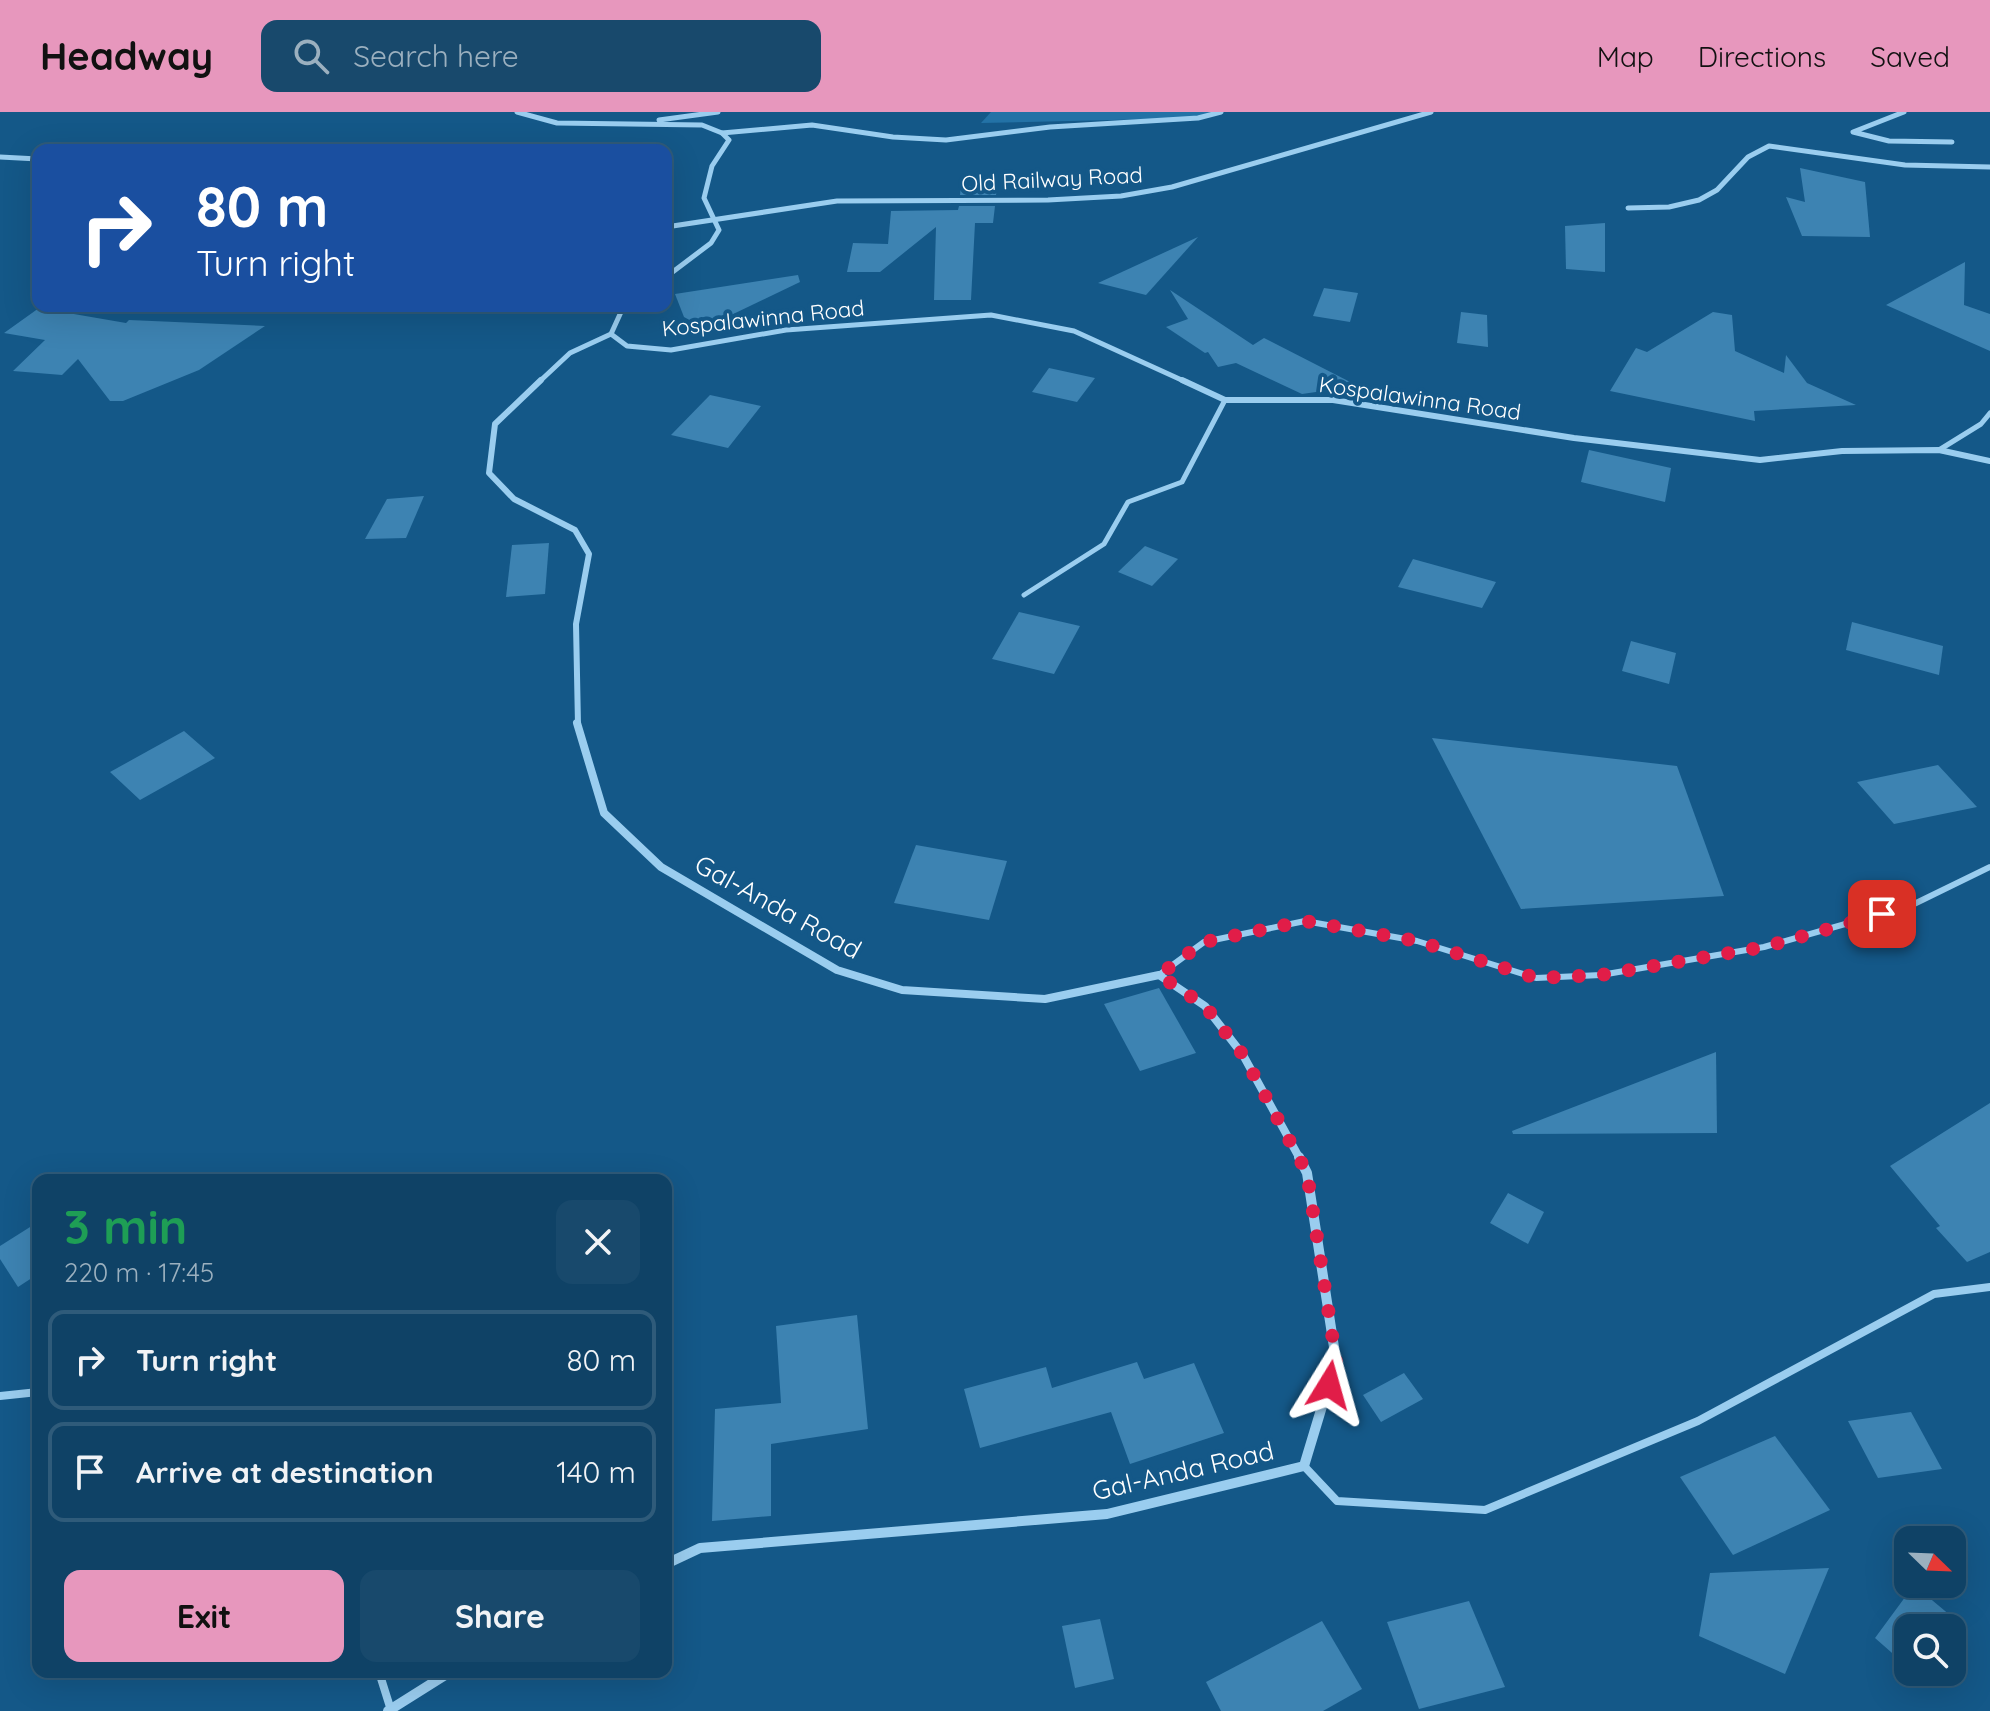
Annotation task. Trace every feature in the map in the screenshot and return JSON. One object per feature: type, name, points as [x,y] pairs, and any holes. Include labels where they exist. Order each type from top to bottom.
[{"type":"street","points":[[517,112],[557,123],[702,125],[722,133],[729,140],[712,166],[704,198],[711,219]]},
{"type":"street","points":[[630,124],[718,112]]},
{"type":"street","points":[[722,133],[812,125],[893,137],[946,140],[1050,127],[1198,118],[1221,112]]},
{"type":"street","name":"Old Railway Road","points":[[672,226],[837,201],[1048,200],[1121,196],[1172,187],[1431,112]]},
{"type":"street","points":[[1904,112],[1853,132],[1889,141],[1952,142]]},
{"type":"street","points":[[1628,208],[1682,206],[1708,196],[1749,153],[1769,146],[1905,165],[1990,167]]},
{"type":"street","points":[[0,157],[32,159]]},
{"type":"street","name":"Kospalawinna Road","points":[[672,272],[711,243],[719,230],[711,219]]},
{"type":"street","name":"Kospalawinna Road","points":[[621,312],[611,334],[627,346],[671,350],[786,330],[991,315],[1074,331],[1225,400],[1333,400],[1574,438],[1760,460],[1842,451],[1939,450],[1990,461]]},
{"type":"street","name":"Gal-Anda Road","points":[[611,334],[570,353],[495,424],[489,473],[514,499],[575,530],[589,554],[576,624],[577,721],[604,813],[661,867],[837,970],[902,990],[1045,999],[1159,975],[1205,1006],[1243,1055],[1307,1173],[1336,1360],[1304,1466],[1107,1514],[700,1548],[672,1561]]},
{"type":"street","points":[[389,1709],[440,1678]]},
{"type":"lane","points":[[1024,595],[1104,544],[1128,502],[1182,482],[1225,400]]},
{"type":"lane","points":[[1939,450],[1981,424],[1990,413]]},
{"type":"lane","points":[[1159,975],[1204,942],[1305,921],[1417,941],[1536,978],[1601,975],[1764,947],[1912,905],[1990,867]]},
{"type":"lane","points":[[1304,1466],[1337,1501],[1485,1510],[1698,1421],[1934,1294],[1990,1287]]},
{"type":"lane","points":[[0,1396],[32,1393]]},
{"type":"lane","points":[[381,1678],[389,1709]]},
{"type":"shaded area","points":[[991,112],[1221,112],[1198,118],[981,123]]},
{"type":"building","points":[[1800,168],[1865,182],[1870,237],[1802,236],[1786,197],[1805,202]]},
{"type":"building","points":[[961,186],[997,186],[996,195],[960,195]]},
{"type":"building","points":[[959,206],[995,206],[993,223],[975,223],[971,300],[934,300],[936,227],[880,272],[847,272],[853,243],[888,244],[891,211],[958,210]]},
{"type":"building","points":[[1605,223],[1605,272],[1566,269],[1565,226]]},
{"type":"building","points":[[1198,237],[1146,295],[1098,283]]},
{"type":"building","points":[[1965,262],[1964,305],[1990,314],[1990,351],[1886,305]]},
{"type":"building","points":[[798,275],[800,282],[727,317],[695,323],[684,317],[675,294]]},
{"type":"building","points":[[1324,288],[1358,293],[1350,322],[1313,316]]},
{"type":"building","points":[[1170,290],[1253,345],[1264,338],[1358,386],[1302,394],[1236,363],[1218,367],[1208,352],[1166,327],[1188,319]]},
{"type":"building","points":[[33,312],[62,312],[126,323],[129,320],[265,326],[199,370],[123,401],[110,401],[78,359],[62,375],[13,371],[45,340],[4,333]]},
{"type":"building","points":[[1461,312],[1487,315],[1488,347],[1457,343]]},
{"type":"building","points":[[1713,312],[1732,315],[1735,351],[1784,373],[1786,355],[1807,383],[1856,405],[1754,411],[1755,421],[1610,391],[1636,348],[1647,352]]},
{"type":"building","points":[[1049,368],[1095,378],[1077,402],[1032,392]]},
{"type":"building","points":[[710,395],[761,406],[728,448],[671,435]]},
{"type":"building","points":[[1589,450],[1671,468],[1665,502],[1581,482]]},
{"type":"building","points":[[424,496],[406,538],[365,539],[387,499]]},
{"type":"building","points":[[549,543],[545,594],[506,597],[512,545]]},
{"type":"building","points":[[1145,546],[1178,559],[1152,586],[1118,572]]},
{"type":"building","points":[[1413,559],[1496,582],[1482,608],[1398,587]]},
{"type":"building","points":[[1019,612],[1080,626],[1054,674],[992,659]]},
{"type":"building","points":[[1852,622],[1943,646],[1939,675],[1846,650]]},
{"type":"building","points":[[1631,641],[1676,653],[1669,684],[1622,671]]},
{"type":"building","points":[[184,731],[215,758],[140,800],[110,772]]},
{"type":"building","points":[[1432,738],[1677,766],[1724,896],[1521,909]]},
{"type":"building","points":[[1938,765],[1977,807],[1894,824],[1857,782]]},
{"type":"building","points":[[916,845],[1007,861],[989,920],[894,903]]},
{"type":"building","points":[[1159,988],[1196,1053],[1140,1071],[1104,1004]]},
{"type":"building","points":[[1716,1052],[1717,1133],[1513,1134],[1512,1131]]},
{"type":"building","points":[[1990,1103],[1990,1252],[1967,1262],[1936,1228],[1940,1226],[1890,1166]]},
{"type":"building","points":[[1508,1193],[1544,1212],[1528,1244],[1490,1223]]},
{"type":"building","points":[[32,1226],[32,1278],[18,1287],[0,1259],[0,1246]]},
{"type":"building","points":[[857,1315],[868,1429],[771,1444],[771,1516],[712,1521],[715,1409],[781,1403],[776,1326]]},
{"type":"building","points":[[1137,1362],[1144,1379],[1194,1363],[1224,1433],[1130,1464],[1111,1412],[980,1448],[964,1389],[1046,1367],[1052,1388]]},
{"type":"building","points":[[1404,1373],[1423,1399],[1381,1422],[1363,1395]]},
{"type":"building","points":[[1911,1412],[1942,1469],[1878,1478],[1848,1421]]},
{"type":"building","points":[[1775,1436],[1830,1510],[1733,1555],[1680,1477]]},
{"type":"building","points":[[1829,1568],[1785,1674],[1699,1636],[1710,1573]]},
{"type":"building","points":[[1904,1598],[1930,1598],[1949,1614],[1894,1614],[1894,1655],[1875,1638]]},
{"type":"building","points":[[1469,1601],[1505,1687],[1419,1709],[1387,1622]]},
{"type":"building","points":[[1100,1619],[1114,1679],[1075,1688],[1062,1626]]},
{"type":"building","points":[[1322,1621],[1362,1689],[1323,1711],[1221,1711],[1206,1682]]},
{"type":"route","points":[[1329,1385],[1336,1360],[1307,1173],[1243,1055],[1205,1006],[1159,975],[1204,942],[1305,921],[1417,941],[1536,978],[1601,975],[1764,947],[1882,914]]}]
